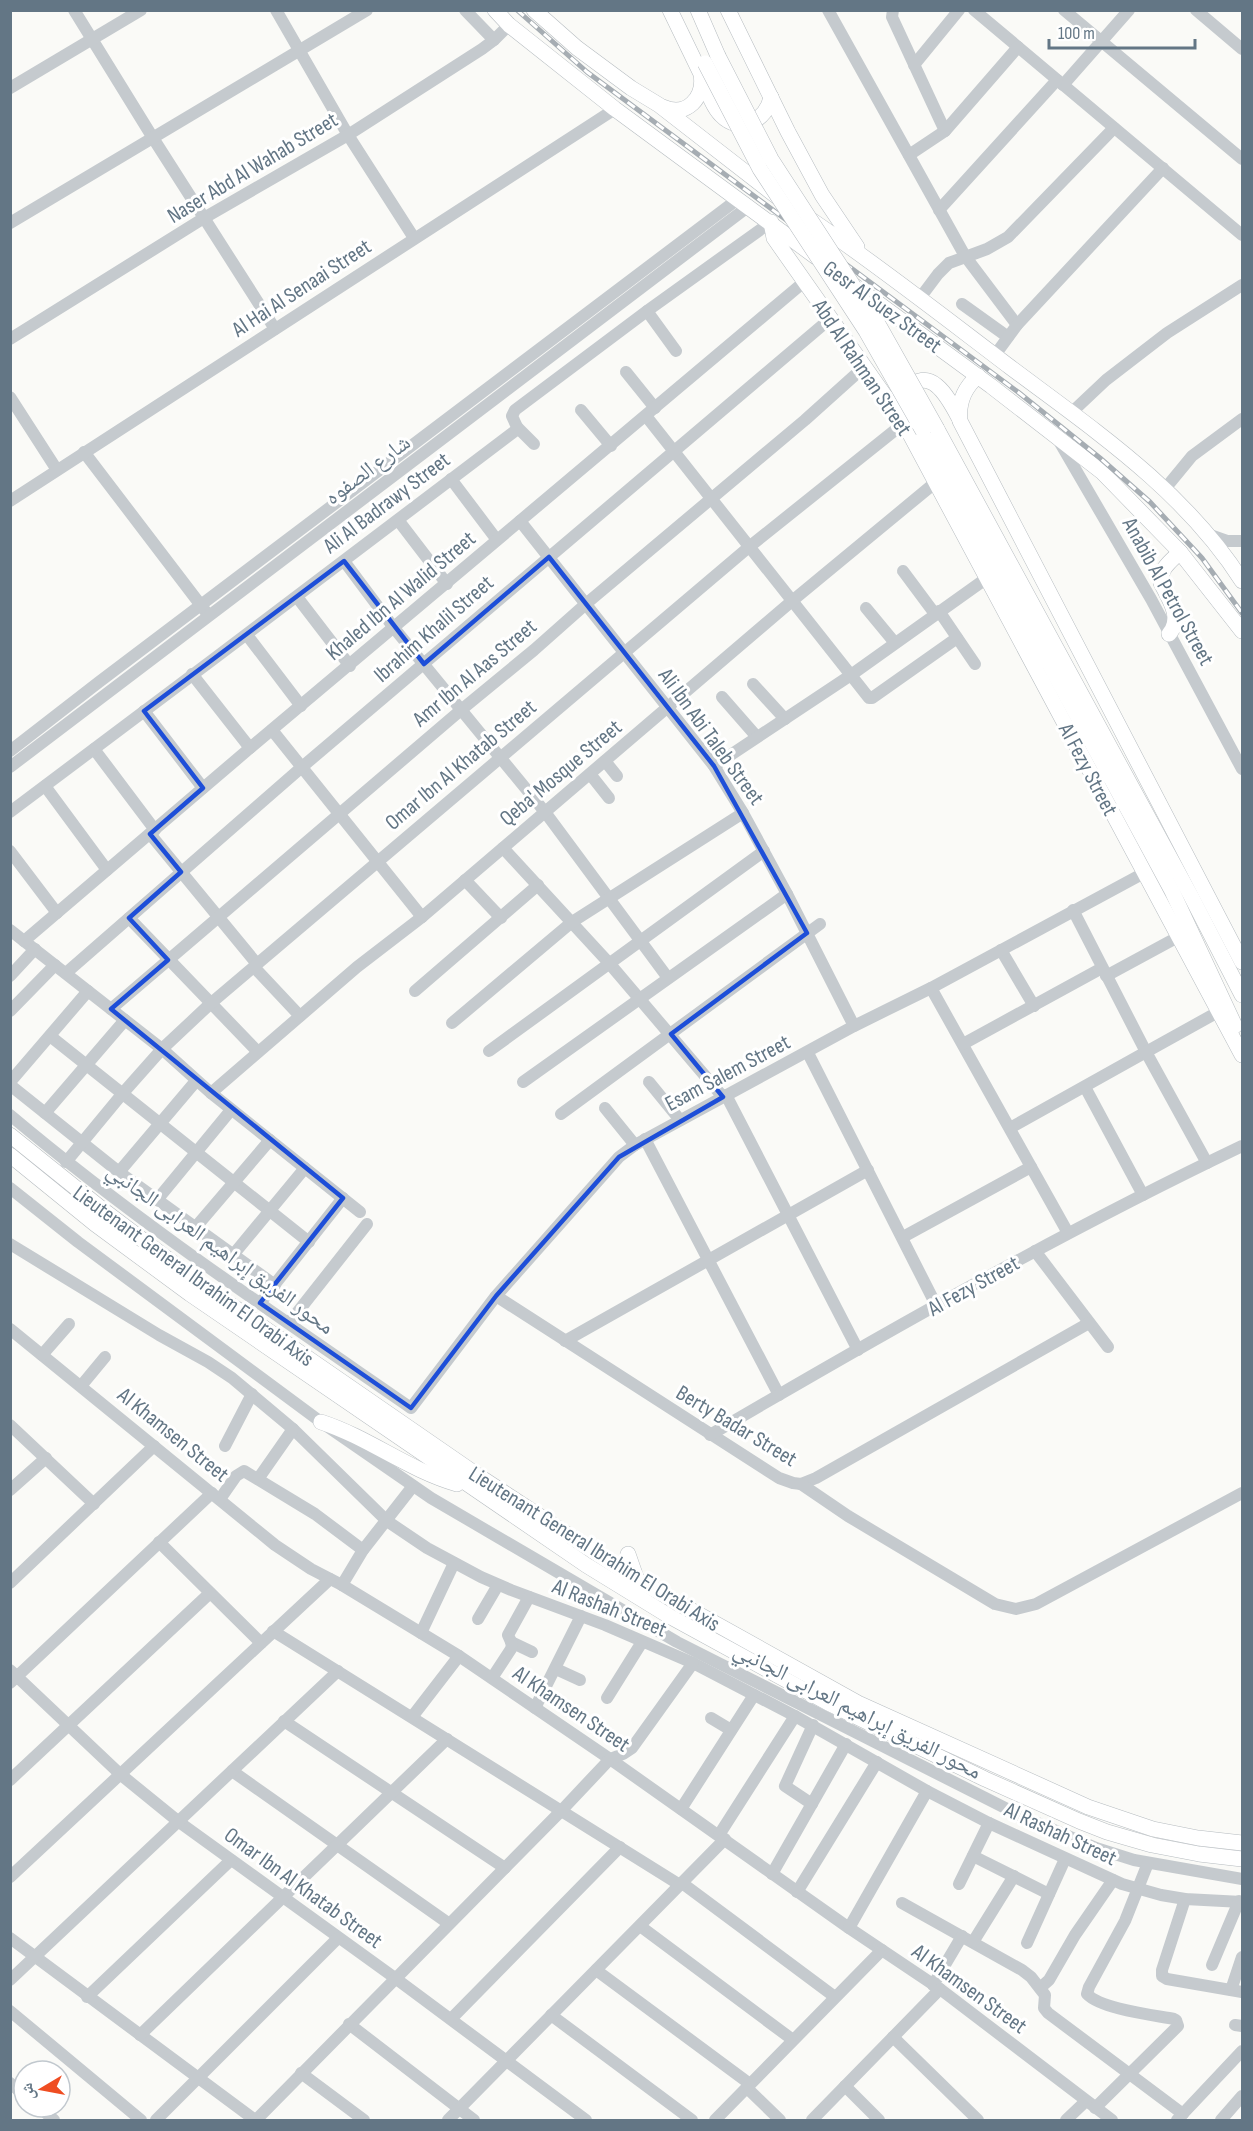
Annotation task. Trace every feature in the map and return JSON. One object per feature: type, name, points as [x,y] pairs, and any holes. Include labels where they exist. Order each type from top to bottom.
[{"type":"main road","name":"Gesr Al Suez Street","points":[[495,10],[509,25],[615,109],[978,376],[1102,472],[1180,552],[1242,631]]},
{"type":"main road","name":"Gesr Al Suez Street","points":[[534,10],[577,48],[631,88],[660,105],[763,187],[862,254],[1140,467],[1210,535],[1242,581]]},
{"type":"main road","points":[[670,10],[771,159],[878,324],[930,430],[1172,891],[1230,1011],[1236,1026],[1240,1051]]},
{"type":"main road","points":[[660,105],[676,110],[692,105],[701,91],[708,65],[682,10]]},
{"type":"main road","points":[[698,10],[716,109],[724,118],[734,123],[745,124],[756,121],[765,113],[771,97]]},
{"type":"main road","points":[[728,10],[822,195],[862,254]]},
{"type":"main road","points":[[562,67],[572,61],[577,48]]},
{"type":"main road","name":"Abd Al Rahman Street","points":[[771,222],[774,238],[904,423],[936,482]]},
{"type":"main road","points":[[960,421],[960,406],[964,392],[978,376]]},
{"type":"main road","points":[[904,423],[899,411],[903,392],[913,384],[925,381],[943,389],[1242,962]]},
{"type":"main road","points":[[930,430],[1186,886],[1242,995]]},
{"type":"main road","name":"Al Fezy Street","points":[[936,482],[1240,1051]]},
{"type":"main road","points":[[1169,634],[1175,625],[1175,615],[1161,578],[1164,568],[1180,552]]},
{"type":"main road","name":"Lieutenant General Ibrahim El Orabi Axis","points":[[10,1135],[62,1168],[193,1278],[288,1346],[480,1478],[637,1580],[858,1703],[1088,1807],[1153,1829],[1198,1838],[1242,1843]]},
{"type":"main road","name":"Lieutenant General Ibrahim El Orabi Axis","points":[[10,1155],[95,1224],[190,1294],[586,1565],[669,1616],[799,1689],[963,1769],[1079,1821],[1118,1835],[1175,1850],[1242,1858]]},
{"type":"main road","points":[[321,1422],[371,1442],[418,1470],[444,1480],[470,1486]]},
{"type":"main road","points":[[628,1554],[637,1580]]},
{"type":"street","points":[[74,10],[275,329]]},
{"type":"street","points":[[10,88],[141,10]]},
{"type":"street","points":[[276,10],[348,135],[414,238]]},
{"type":"street","points":[[10,223],[367,10]]},
{"type":"street","points":[[465,10],[494,40]]},
{"type":"street","points":[[828,10],[965,256],[1017,326]]},
{"type":"street","points":[[893,10],[892,17],[945,131]]},
{"type":"street","points":[[914,65],[959,10]]},
{"type":"street","points":[[974,10],[1242,235]]},
{"type":"street","points":[[1064,10],[1242,159]]},
{"type":"street","points":[[939,210],[1060,82],[1102,42],[1129,10]]},
{"type":"street","points":[[1196,10],[1242,49]]},
{"type":"street","name":"Naser Abd Al Wahab Street","points":[[10,339],[204,218],[348,135],[494,40],[509,25]]},
{"type":"street","points":[[909,155],[945,131],[1018,47]]},
{"type":"street","name":"Al Hai Al Senaai Street","points":[[10,501],[615,109]]},
{"type":"street","points":[[920,298],[943,268],[956,259],[987,249],[1008,237],[1114,128]]},
{"type":"street","points":[[995,355],[1017,326],[1163,168]]},
{"type":"street","name":"شارع الصفوه","points":[[10,767],[205,611],[743,203]]},
{"type":"street","points":[[534,444],[517,427],[512,416],[515,410],[771,222]]},
{"type":"street","name":"Khaled Ibn Al Walid Street","points":[[24,941],[804,282]]},
{"type":"street","points":[[1071,413],[1106,380],[1158,340],[1242,285]]},
{"type":"street","points":[[962,304],[1008,337]]},
{"type":"street","points":[[647,311],[676,351]]},
{"type":"street","name":"Ibrahim Khalil Street","points":[[66,973],[302,768],[831,318]]},
{"type":"street","name":"Amr Ibn Al Aas Street","points":[[111,1010],[460,710],[805,420],[864,367]]},
{"type":"street","points":[[626,372],[674,451],[869,698],[871,699],[957,638]]},
{"type":"street","points":[[10,397],[57,470]]},
{"type":"street","points":[[581,410],[611,446]]},
{"type":"street","points":[[1164,490],[1192,456],[1242,419]]},
{"type":"street","name":"Omar Ibn Al Khatab Street","points":[[62,1168],[162,1049],[210,1004],[749,547],[904,423]]},
{"type":"street","name":"Ali Al Badrawy Street","points":[[10,812],[192,674],[248,635],[515,431],[517,427]]},
{"type":"street","name":"Anabib Al Petrol Street","points":[[1055,434],[1113,532],[1242,769]]},
{"type":"street","points":[[84,452],[205,611]]},
{"type":"street","points":[[451,480],[497,540]]},
{"type":"street","name":"Qeba' Mosque Street","points":[[211,1094],[357,967],[465,880],[792,601],[936,482]]},
{"type":"street","points":[[398,520],[447,584]]},
{"type":"street","name":"Ali Ibn Abi Taleb Street","points":[[520,521],[714,766],[764,851],[854,1026]]},
{"type":"street","points":[[1210,535],[1227,541],[1242,541]]},
{"type":"street","points":[[344,561],[394,628],[545,812],[668,978]]},
{"type":"street","points":[[903,571],[975,664]]},
{"type":"street","points":[[714,766],[851,675],[987,578]]},
{"type":"street","points":[[297,597],[350,666]]},
{"type":"street","points":[[866,608],[895,643]]},
{"type":"street","name":"شارع الصفوه","points":[[10,751],[205,611]]},
{"type":"street","points":[[248,635],[302,706]]},
{"type":"street","points":[[192,674],[250,748]]},
{"type":"street","points":[[753,684],[784,719]]},
{"type":"street","points":[[722,697],[757,738]]},
{"type":"street","points":[[144,711],[203,788]]},
{"type":"street","points":[[272,730],[422,916]]},
{"type":"street","points":[[94,749],[181,872],[256,966],[300,1016]]},
{"type":"street","points":[[605,761],[616,776]]},
{"type":"street","points":[[590,774],[609,798]]},
{"type":"street","points":[[45,786],[107,870]]},
{"type":"street","points":[[452,1023],[572,922],[743,813]]},
{"type":"street","points":[[503,848],[609,963],[725,1096],[858,1350]]},
{"type":"street","points":[[10,851],[57,913]]},
{"type":"street","points":[[489,1052],[764,851]]},
{"type":"street","name":"Esam Salem Street","points":[[411,1408],[496,1296],[619,1157],[640,1142],[680,1120],[808,1053],[854,1026],[932,988],[1144,873]]},
{"type":"street","points":[[465,880],[501,918]]},
{"type":"street","points":[[415,991],[538,885]]},
{"type":"street","points":[[523,1082],[787,894]]},
{"type":"street","points":[[1073,910],[1146,1052],[1207,1163]]},
{"type":"street","points":[[129,918],[258,1052]]},
{"type":"street","points":[[561,1114],[820,924]]},
{"type":"street","points":[[10,930],[162,1049],[211,1094],[360,1212]]},
{"type":"street","points":[[963,1044],[1034,1006],[1178,937]]},
{"type":"street","points":[[10,976],[35,949]]},
{"type":"street","points":[[1001,950],[1034,1006]]},
{"type":"street","points":[[10,1011],[55,965]]},
{"type":"street","points":[[932,988],[1068,1233]]},
{"type":"street","points":[[88,991],[10,1084],[119,1172],[275,1285]]},
{"type":"street","points":[[1010,1128],[1218,1012]]},
{"type":"street","points":[[45,1113],[125,1020]]},
{"type":"street","points":[[50,1036],[309,1242]]},
{"type":"street","points":[[808,1053],[936,1305]]},
{"type":"street","points":[[119,1172],[196,1081]]},
{"type":"street","points":[[649,1082],[680,1120]]},
{"type":"street","points":[[1085,1087],[1143,1195]]},
{"type":"street","points":[[605,1108],[640,1142],[708,1260],[779,1395]]},
{"type":"street","points":[[157,1200],[231,1110]]},
{"type":"street","name":"محور الفريق إبراهيم العرابى الجانبي","points":[[10,1115],[62,1168],[411,1408]]},
{"type":"street","points":[[195,1228],[270,1140]]},
{"type":"street","name":"Al Fezy Street","points":[[710,1435],[936,1305],[1068,1233],[1242,1146]]},
{"type":"street","points":[[903,1238],[1031,1167]]},
{"type":"street","points":[[233,1255],[305,1168]]},
{"type":"street","points":[[565,1341],[868,1170]]},
{"type":"street","name":"محور الفريق إبراهيم العرابى الجانبي","points":[[10,1188],[78,1242],[321,1422],[413,1486],[677,1642],[1019,1815],[1096,1848],[1149,1863],[1242,1879]]},
{"type":"street","points":[[260,1303],[343,1198]]},
{"type":"street","points":[[289,1323],[367,1224]]},
{"type":"street","name":"Al Rashah Street","points":[[10,1244],[232,1378],[293,1429],[387,1521],[454,1563],[498,1585],[581,1616],[693,1663],[813,1725],[927,1791],[989,1823],[1113,1880],[1138,1889],[1185,1899],[1241,1902]]},
{"type":"street","points":[[1035,1251],[1108,1347]]},
{"type":"street","name":"Berty Badar Street","points":[[496,1296],[779,1478],[801,1484],[816,1478],[1089,1323]]},
{"type":"street","points":[[42,1355],[69,1324]]},
{"type":"street","name":"Al Khamsen Street","points":[[10,1329],[284,1551],[459,1656],[536,1708],[936,1987],[1112,2121]]},
{"type":"street","points":[[81,1386],[105,1357]]},
{"type":"street","points":[[225,1446],[252,1394]]},
{"type":"street","points":[[10,1425],[94,1504]]},
{"type":"street","points":[[258,1479],[293,1429]]},
{"type":"street","points":[[10,1583],[154,1446]]},
{"type":"street","points":[[10,1490],[46,1458]]},
{"type":"street","points":[[13,1677],[159,1542],[216,1496],[239,1472],[244,1471],[315,1514],[363,1550]]},
{"type":"street","points":[[801,1484],[848,1516],[995,1604],[1016,1609],[1036,1604],[1242,1493]]},
{"type":"street","points":[[342,1585],[363,1550],[413,1486]]},
{"type":"street","points":[[159,1542],[261,1643]]},
{"type":"street","points":[[421,1633],[454,1563]]},
{"type":"street","points":[[10,1877],[330,1579]]},
{"type":"street","points":[[478,1619],[498,1585]]},
{"type":"street","points":[[10,1780],[210,1593]]},
{"type":"street","points":[[492,1678],[511,1649],[508,1635],[529,1597]]},
{"type":"street","points":[[536,1708],[581,1616]]},
{"type":"street","points":[[273,1631],[681,1884],[835,1997]]},
{"type":"street","points":[[511,1642],[532,1652]]},
{"type":"street","points":[[607,1698],[642,1642]]},
{"type":"street","points":[[412,1717],[459,1656]]},
{"type":"street","points":[[10,1938],[256,2121],[610,1759],[632,1748],[693,1663]]},
{"type":"street","points":[[556,1669],[580,1680]]},
{"type":"street","points":[[10,1980],[338,1671]]},
{"type":"street","name":"Omar Ibn Al Khatab Street","points":[[13,1677],[120,1774],[179,1822],[451,2019],[586,2121]]},
{"type":"street","points":[[681,1809],[754,1695]]},
{"type":"street","points":[[448,2121],[681,1884],[722,1837],[795,1716]]},
{"type":"street","points":[[711,1718],[731,1730]]},
{"type":"street","points":[[284,1721],[505,1868]]},
{"type":"street","points":[[812,1804],[785,1786],[813,1725]]},
{"type":"street","points":[[140,2036],[447,1739]]},
{"type":"street","points":[[772,1874],[846,1744]]},
{"type":"street","points":[[797,1892],[877,1762]]},
{"type":"street","points":[[232,1771],[448,1923]]},
{"type":"street","points":[[849,1928],[927,1791]]},
{"type":"street","points":[[959,1884],[989,1823]]},
{"type":"street","points":[[451,2019],[620,1847]]},
{"type":"street","points":[[973,1856],[1050,1894]]},
{"type":"street","points":[[1028,1943],[1065,1859]]},
{"type":"street","points":[[87,1996],[231,1860]]},
{"type":"street","points":[[1066,2121],[1130,2073],[1176,2028],[1178,2023],[1174,2019],[1131,2012],[1091,1998],[1087,1994],[1121,1929],[1149,1863]]},
{"type":"street","points":[[812,2121],[893,2037],[936,1987],[1014,1876]]},
{"type":"street","points":[[1040,1988],[1049,1980],[1075,1935],[1113,1880]]},
{"type":"street","points":[[1185,1899],[1162,1976],[1167,1979],[1237,1991],[1242,1957]]},
{"type":"street","points":[[1212,1965],[1241,1902]]},
{"type":"street","points":[[902,1903],[1022,1970],[1045,1995],[1044,2008],[1048,2013],[1130,2073],[1180,2117],[1242,2051]]},
{"type":"street","points":[[639,1926],[793,2040]]},
{"type":"street","points":[[156,2121],[338,1938]]},
{"type":"street","points":[[715,2121],[882,1950]]},
{"type":"street","points":[[596,1970],[748,2086],[780,2121]]},
{"type":"street","points":[[10,2011],[141,2121]]},
{"type":"street","points":[[551,2015],[692,2121]]},
{"type":"street","points":[[349,2024],[474,2121]]},
{"type":"street","points":[[893,2037],[978,2121]]},
{"type":"street","points":[[301,2073],[364,2121]]},
{"type":"street","points":[[845,2086],[879,2121]]},
{"type":"street","points":[[1221,2121],[1242,2096]]},
{"type":"highlighted area","points":[[549,557],[714,766],[807,933],[671,1034],[723,1097],[619,1157],[496,1296],[411,1408],[260,1303],[343,1198],[111,1009],[168,960],[129,918],[181,872],[150,834],[203,788],[144,711],[344,561],[424,664]]},
{"type":"railway","points":[[517,10],[587,72],[1018,392],[1100,458],[1150,502],[1202,558],[1242,613]]}]
